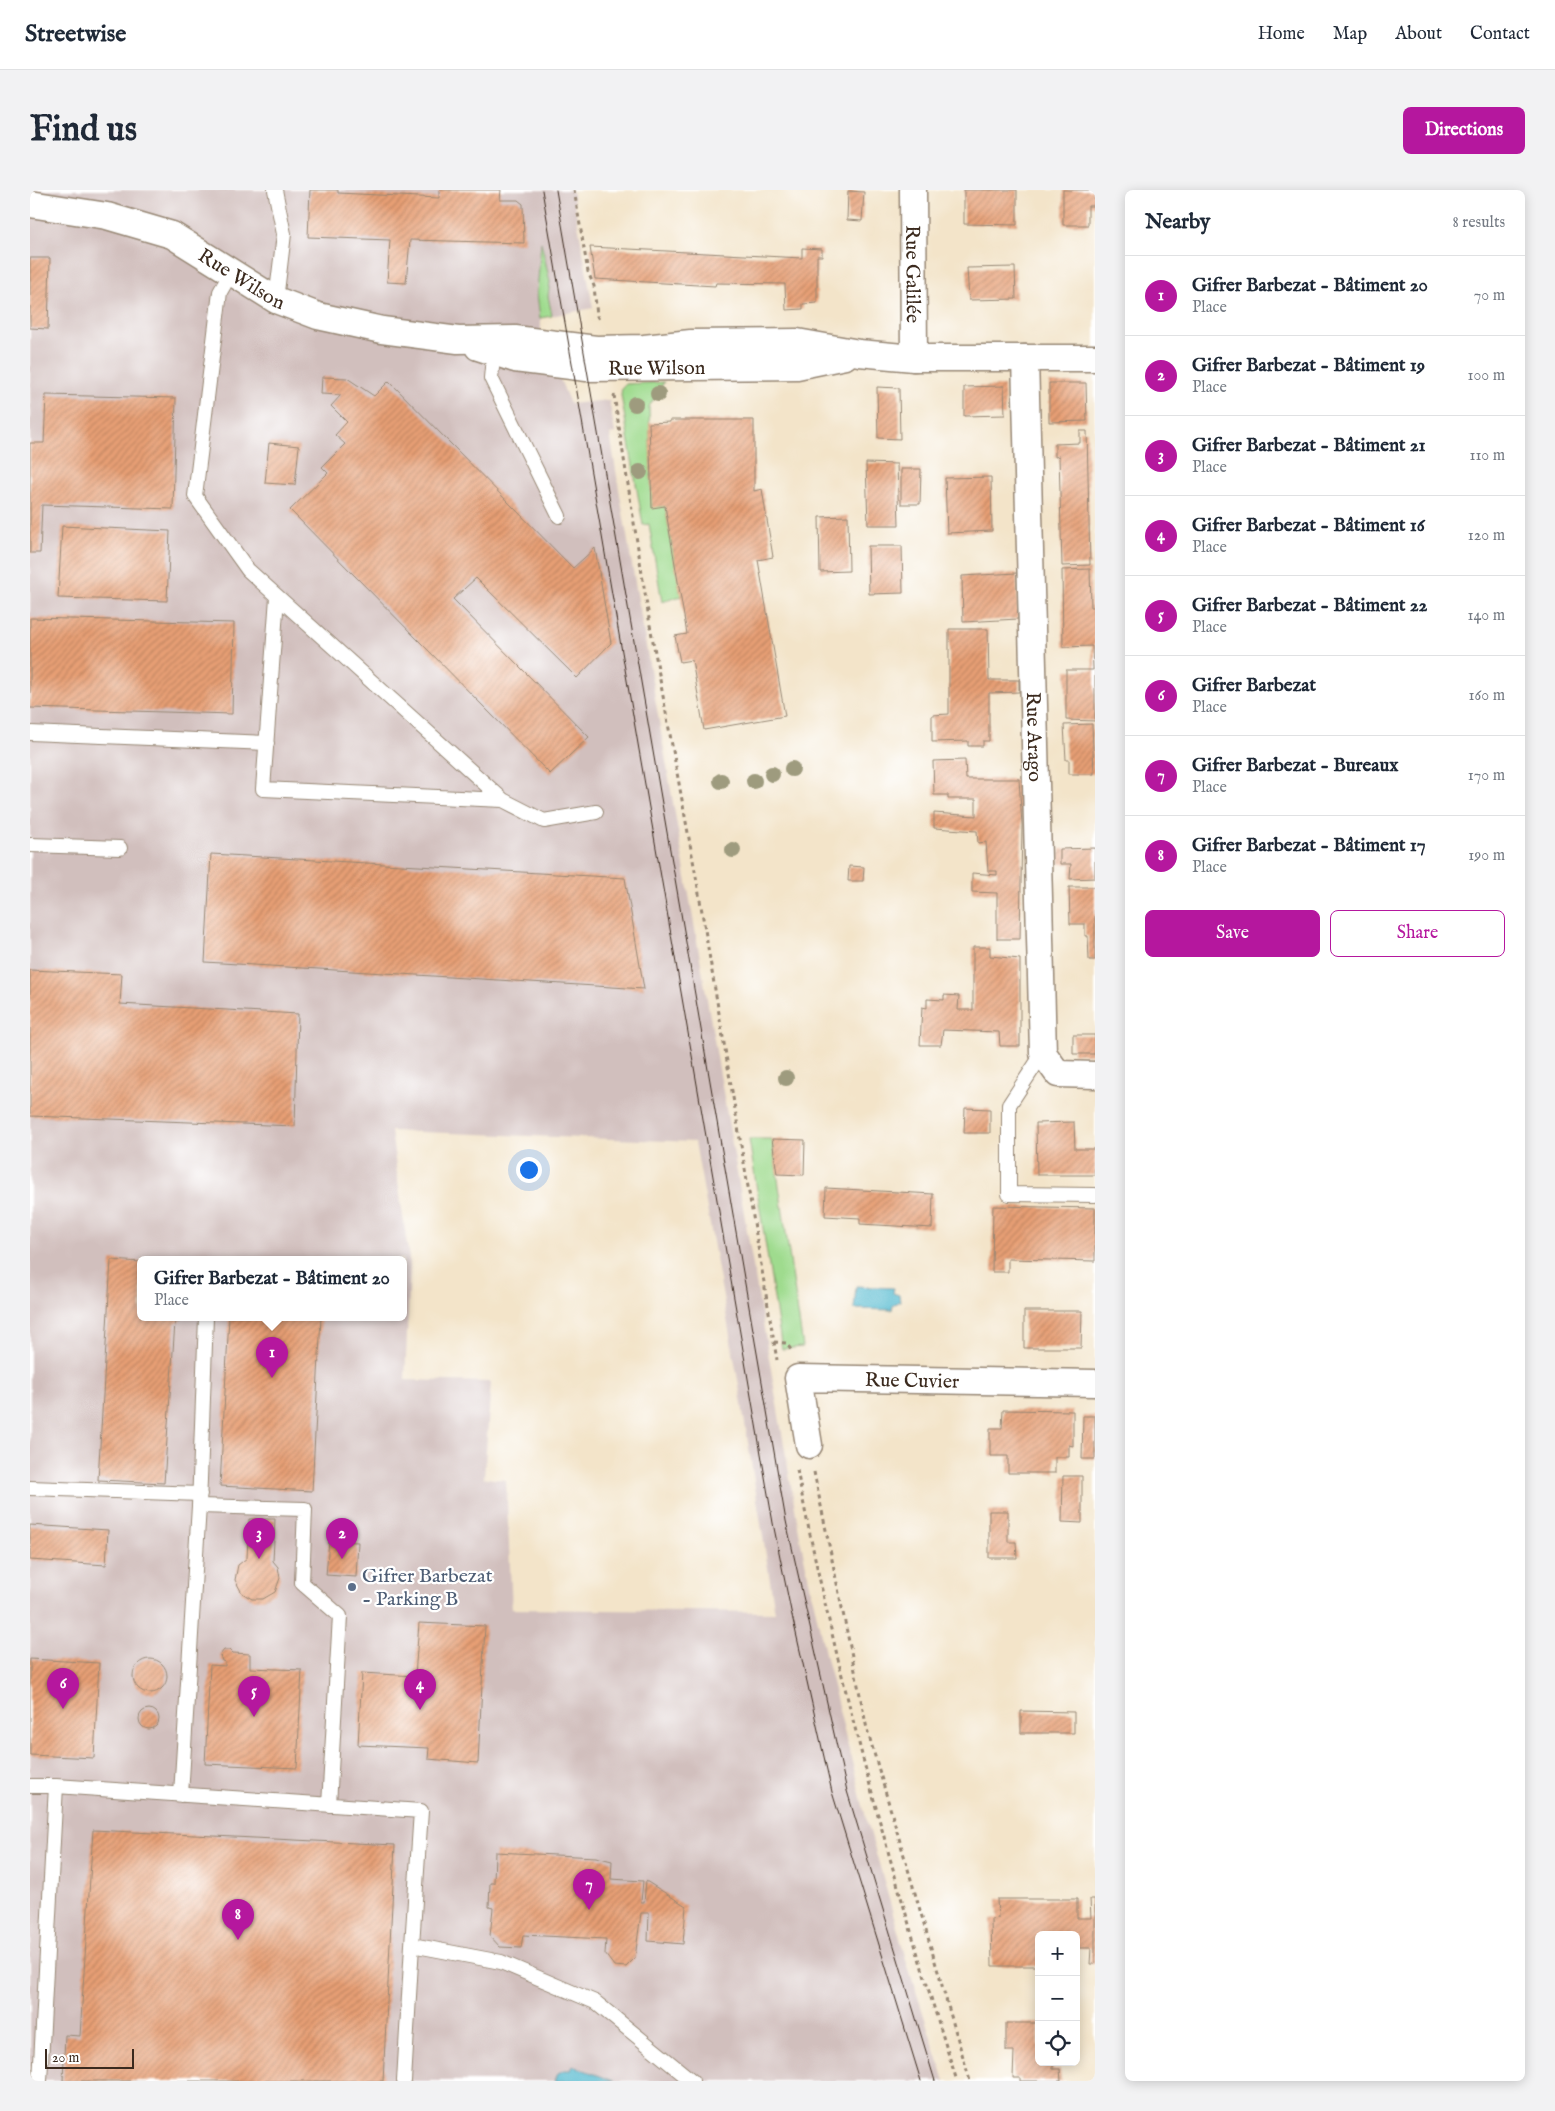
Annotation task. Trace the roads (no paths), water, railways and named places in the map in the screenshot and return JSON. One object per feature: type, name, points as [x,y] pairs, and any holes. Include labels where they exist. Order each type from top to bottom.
[{"type":"street","name":"Rue Galilée","points":[[913,190],[914,358]]},
{"type":"street","name":"Rue Wilson","points":[[30,204],[107,216],[172,235],[276,300],[318,316],[373,328],[494,346],[515,339],[569,347],[615,350],[691,343],[797,342],[859,353],[914,358],[1095,358]]},
{"type":"street","name":"Rue Arago","points":[[1025,358],[1043,1053]]},
{"type":"street","points":[[1043,1053],[1058,1074],[1095,1075]]},
{"type":"street","name":"Rue Cuvier","points":[[803,1455],[798,1378],[1095,1383]]},
{"type":"lane","points":[[275,190],[284,234],[276,300]]},
{"type":"lane","points":[[232,271],[220,292],[195,496],[248,570],[503,800],[544,821],[596,812]]},
{"type":"lane","points":[[494,346],[491,378],[559,516]]},
{"type":"lane","points":[[277,597],[263,789],[503,800]]},
{"type":"lane","points":[[30,733],[266,743]]},
{"type":"lane","points":[[30,845],[120,848]]},
{"type":"lane","points":[[1043,1053],[1008,1105],[1009,1194],[1095,1195]]},
{"type":"lane","points":[[182,1795],[200,1500],[206,1321]]},
{"type":"lane","points":[[30,1488],[200,1500],[305,1510],[302,1583],[340,1616],[329,1805]]},
{"type":"lane","points":[[30,1786],[56,1786],[420,1811],[404,2081]]},
{"type":"lane","points":[[40,2081],[56,1786]]},
{"type":"lane","points":[[412,1945],[502,1962],[595,2002],[692,2081]]},
{"type":"water","points":[[856,1286],[894,1288],[893,1293],[899,1295],[900,1301],[893,1306],[892,1310],[854,1309]]},
{"type":"water","points":[[573,2066],[614,2081],[555,2081],[558,2073],[571,2070]]},
{"type":"tram line","points":[[542,190],[773,1523],[832,1792],[921,2081]]},
{"type":"tram line","points":[[556,190],[786,1521],[847,1791],[935,2081]]},
{"type":"place","name":"Gifrer Barbezat - Bâtiment 20","points":[[272,1378]]},
{"type":"place","name":"Gifrer Barbezat - Bâtiment 21","points":[[259,1559]]},
{"type":"place","name":"Gifrer Barbezat - Bâtiment 19","points":[[342,1559]]},
{"type":"place","name":"Gifrer Barbezat - Parking B","points":[[352,1587]]},
{"type":"place","name":"Gifrer Barbezat","points":[[63,1709]]},
{"type":"place","name":"Gifrer Barbezat - Bâtiment 16","points":[[420,1710]]},
{"type":"place","name":"Gifrer Barbezat - Bâtiment 22","points":[[254,1717]]},
{"type":"place","name":"Gifrer Barbezat - Bureaux","points":[[589,1910]]},
{"type":"place","name":"Gifrer Barbezat - Bâtiment 17","points":[[238,1940]]}]
